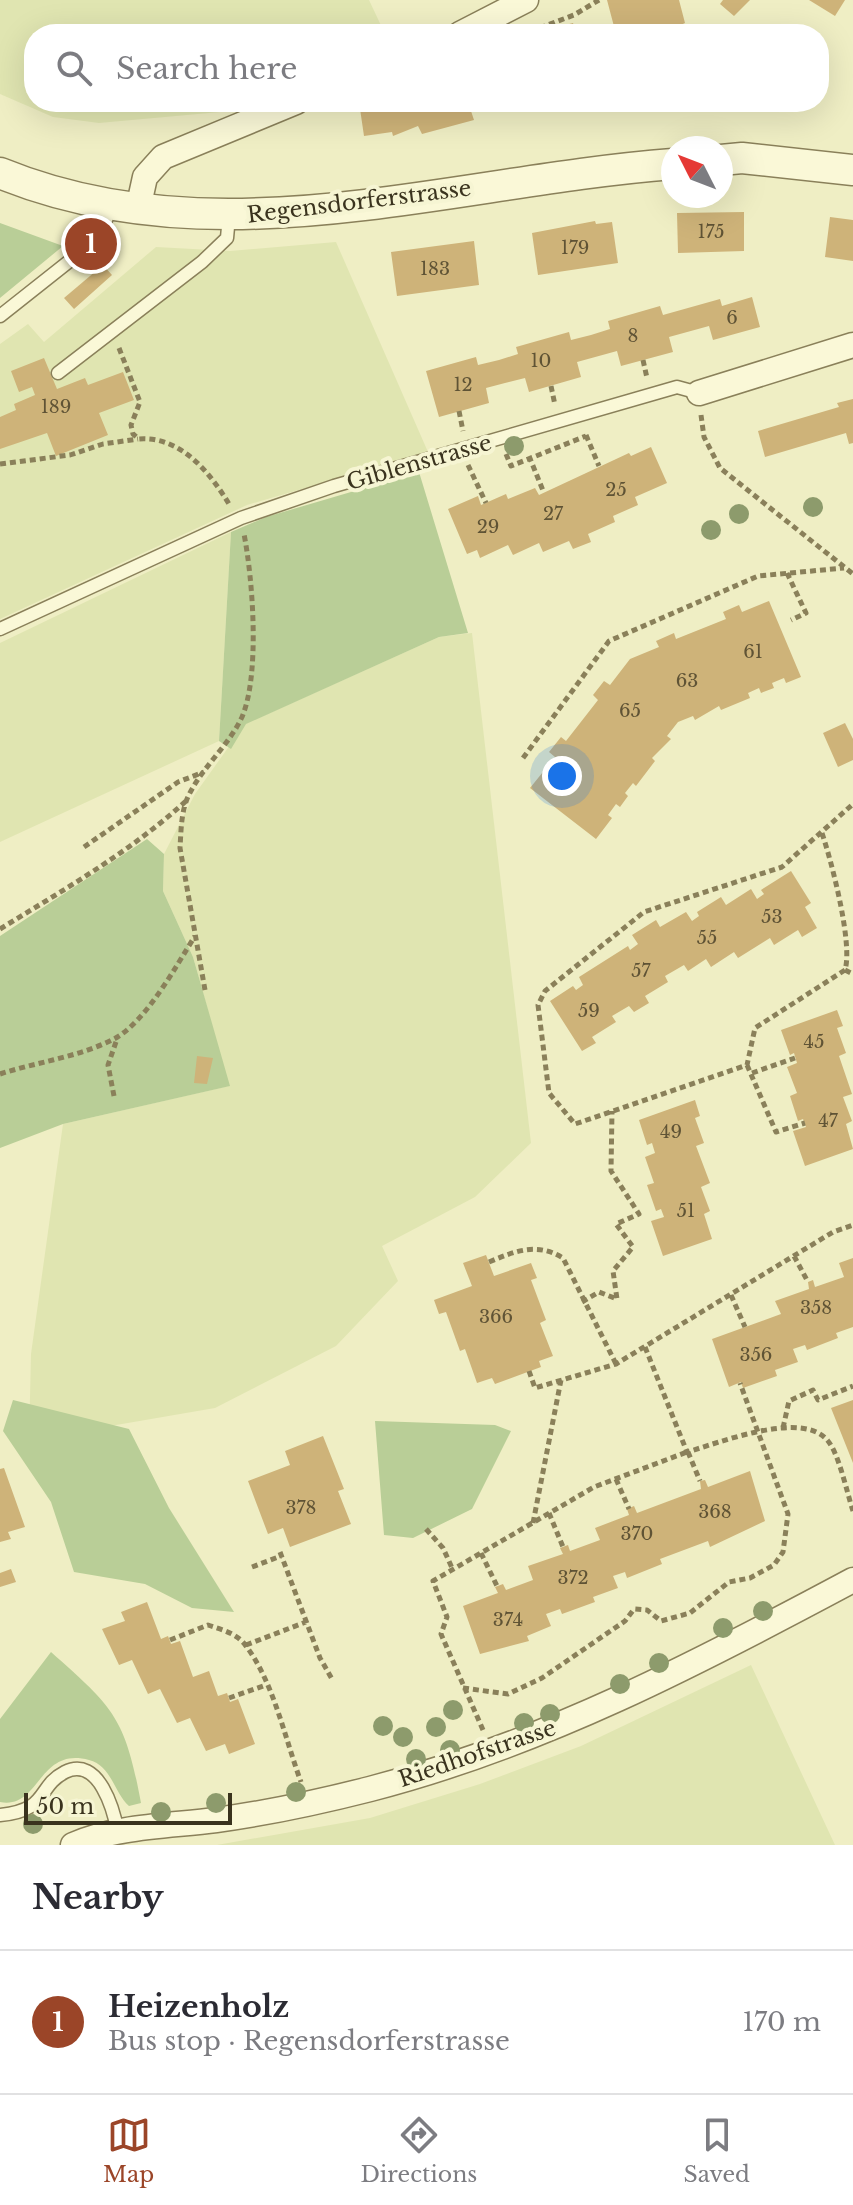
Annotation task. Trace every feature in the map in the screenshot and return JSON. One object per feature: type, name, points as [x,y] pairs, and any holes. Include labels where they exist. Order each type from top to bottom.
[{"type":"street","points":[[479,24],[526,0]]},
{"type":"street","points":[[125,206],[163,157],[272,112]]},
{"type":"street","points":[[733,159],[853,170]]},
{"type":"street","name":"Regensdorferstrasse","points":[[0,173],[59,193],[125,206],[229,216],[300,213],[601,169],[661,165]]},
{"type":"street","name":"Giblenstrasse","points":[[699,393],[853,345]]},
{"type":"street","name":"Riedhofstrasse","points":[[73,1845],[118,1833],[274,1813],[429,1771],[584,1716],[738,1642],[853,1580]]},
{"type":"lane","points":[[0,316],[91,244],[125,206]]},
{"type":"lane","points":[[58,373],[112,333],[227,238],[229,216]]},
{"type":"lane","name":"Giblenstrasse","points":[[0,629],[239,518],[677,387],[699,393]]},
{"type":"lane","points":[[0,1815],[31,1807],[63,1773],[76,1768],[88,1773],[101,1785],[112,1805],[118,1833]]},
{"type":"path","points":[[551,24],[599,0]]},
{"type":"path","points":[[112,333],[140,402],[131,425],[133,434],[139,439]]},
{"type":"path","points":[[643,360],[645,372]]},
{"type":"path","points":[[551,386],[554,399]]},
{"type":"path","points":[[699,393],[704,437],[720,468],[853,574]]},
{"type":"path","points":[[459,411],[462,427]]},
{"type":"path","points":[[577,416],[599,466]]},
{"type":"path","points":[[520,433],[544,493]]},
{"type":"path","points":[[493,456],[505,452],[511,466],[586,436]]},
{"type":"path","points":[[0,464],[70,455],[103,444],[160,438],[193,459],[208,473],[239,518],[253,647],[251,689],[242,717],[187,800],[148,836],[0,929]]},
{"type":"path","points":[[461,450],[486,503]]},
{"type":"path","points":[[469,466],[481,461]]},
{"type":"path","points":[[523,758],[609,641],[758,576],[844,568]]},
{"type":"path","points":[[787,573],[806,613],[791,620]]},
{"type":"path","points":[[84,847],[176,783],[205,771]]},
{"type":"path","points":[[187,800],[180,848],[205,990]]},
{"type":"path","points":[[747,1065],[575,1124],[549,1093],[538,1005],[545,991],[644,912],[782,867],[853,804]]},
{"type":"path","points":[[805,1123],[776,1132],[747,1065],[755,1028],[845,970],[851,954],[835,872],[822,833]]},
{"type":"path","points":[[0,1074],[81,1052],[117,1038],[144,1011],[195,936]]},
{"type":"path","points":[[845,970],[853,974]]},
{"type":"path","points":[[114,1096],[108,1065],[117,1038]]},
{"type":"path","points":[[752,1073],[795,1058]]},
{"type":"path","points":[[582,1302],[599,1292],[617,1299],[613,1271],[633,1247],[616,1224],[639,1214],[611,1171],[612,1111]]},
{"type":"path","points":[[529,1371],[535,1388],[616,1364],[833,1232],[853,1225]]},
{"type":"path","points":[[489,1262],[519,1250],[547,1248],[563,1258],[582,1302],[616,1364]]},
{"type":"path","points":[[794,1256],[808,1282]]},
{"type":"path","points":[[731,1295],[745,1327]]},
{"type":"path","points":[[645,1347],[700,1481]]},
{"type":"path","points":[[533,1523],[561,1380]]},
{"type":"path","points":[[463,1688],[508,1694],[542,1678],[625,1621],[634,1609],[647,1610],[661,1621],[690,1613],[729,1582],[750,1578],[774,1565],[783,1552],[788,1514],[740,1383]]},
{"type":"path","points":[[783,1428],[789,1401],[813,1390],[818,1400],[853,1386]]},
{"type":"path","points":[[484,1731],[441,1634],[447,1617],[433,1581],[594,1487],[687,1452],[783,1428],[812,1429],[829,1441],[853,1511]]},
{"type":"path","points":[[616,1479],[629,1509]]},
{"type":"path","points":[[549,1513],[563,1547]]},
{"type":"path","points":[[426,1529],[443,1548],[453,1570]]},
{"type":"path","points":[[481,1553],[497,1586]]},
{"type":"path","points":[[252,1567],[281,1554],[306,1622],[332,1679]]},
{"type":"path","points":[[246,1645],[306,1622]]},
{"type":"path","points":[[170,1640],[208,1625],[232,1633],[246,1645],[266,1685],[301,1783]]},
{"type":"path","points":[[229,1698],[266,1685]]},
{"type":"green space","points":[[0,0],[369,0],[380,24],[24,24],[24,104],[0,94]]},
{"type":"green space","points":[[41,112],[220,112],[99,123],[53,117]]},
{"type":"green space","points":[[0,223],[63,246],[0,298]]},
{"type":"green space","points":[[336,242],[428,452],[247,505],[0,619],[0,344],[28,324],[44,342],[156,247],[230,251]]},
{"type":"green space","points":[[419,472],[468,633],[439,637],[246,724],[231,749],[219,741],[231,532],[266,517]]},
{"type":"green space","points":[[231,532],[219,741],[0,842],[0,643]]},
{"type":"green space","points":[[472,633],[531,1143],[475,1197],[382,1246],[398,1281],[336,1346],[215,1408],[29,1440],[31,1354],[63,1124],[229,1086],[193,957],[163,891],[164,854],[195,794],[245,724],[439,637]]},
{"type":"green space","points":[[147,839],[164,854],[163,891],[193,957],[230,1086],[63,1124],[0,1148],[0,936]]},
{"type":"green space","points":[[13,1400],[129,1429],[169,1508],[234,1612],[192,1608],[145,1584],[74,1572],[51,1502],[3,1431]]},
{"type":"green space","points":[[375,1421],[495,1425],[511,1431],[472,1509],[413,1538],[384,1535]]},
{"type":"green space","points":[[51,1652],[89,1687],[114,1716],[129,1751],[141,1803],[129,1806],[97,1763],[72,1758],[49,1769],[24,1797],[13,1802],[0,1802],[0,1719]]},
{"type":"green space","points":[[751,1665],[835,1845],[217,1845],[370,1818],[480,1784],[581,1746]]},
{"type":"building","points":[[607,0],[679,0],[685,23],[683,24],[613,24]]},
{"type":"building","points":[[723,0],[750,0],[734,16],[720,4]]},
{"type":"building","points":[[809,0],[845,0],[835,16]]},
{"type":"building","points":[[360,112],[471,112],[474,120],[422,134],[418,126],[393,136],[392,132],[364,136]]},
{"type":"building","points":[[744,212],[744,251],[678,253],[677,213]]},
{"type":"building","points":[[830,217],[853,220],[853,261],[825,257]]},
{"type":"building","points":[[595,221],[596,224],[612,222],[618,263],[538,275],[532,233]]},
{"type":"building","points":[[474,241],[479,285],[397,296],[391,252]]},
{"type":"building","points":[[103,265],[112,275],[74,309],[64,298]]},
{"type":"building","points":[[752,297],[760,327],[713,340],[709,326],[669,337],[673,352],[621,366],[617,351],[577,362],[581,377],[529,392],[525,378],[486,388],[489,403],[439,417],[426,371],[476,357],[478,365],[499,360],[518,354],[516,347],[569,332],[571,340],[591,335],[610,329],[608,321],[660,306],[663,315],[720,299],[722,306]]},
{"type":"building","points":[[44,358],[57,389],[85,378],[88,385],[123,372],[134,400],[99,413],[108,435],[56,456],[47,433],[0,449],[0,417],[16,410],[14,404],[35,395],[32,387],[19,392],[11,371]]},
{"type":"building","points":[[853,399],[853,443],[849,444],[846,433],[765,457],[758,431],[839,407],[837,403]]},
{"type":"building","points":[[651,447],[667,483],[635,497],[638,505],[613,516],[615,522],[588,534],[591,542],[573,549],[569,541],[543,552],[539,543],[513,555],[508,545],[480,558],[477,550],[467,554],[448,509],[478,496],[481,505],[506,494],[508,499],[535,488],[539,495],[629,453],[631,456]]},
{"type":"building","points":[[769,601],[801,677],[786,683],[784,678],[772,683],[774,688],[761,693],[759,688],[748,693],[750,698],[721,710],[719,706],[695,720],[693,716],[678,722],[667,736],[671,739],[652,758],[655,761],[636,786],[633,783],[625,793],[628,796],[620,807],[616,804],[608,815],[612,818],[596,839],[530,788],[555,757],[549,752],[561,737],[566,741],[598,700],[593,695],[604,681],[610,685],[630,659],[659,647],[656,641],[674,633],[676,639],[726,619],[723,612],[739,605],[742,612]]},
{"type":"building","points":[[845,723],[853,739],[853,760],[838,767],[823,733]]},
{"type":"building","points":[[791,871],[811,903],[805,907],[817,928],[802,937],[798,930],[774,945],[770,938],[738,958],[734,952],[711,967],[706,959],[688,971],[684,965],[665,976],[668,982],[645,996],[649,1003],[634,1012],[629,1006],[612,1016],[616,1022],[592,1037],[596,1043],[582,1051],[550,1001],[573,986],[576,990],[583,985],[579,977],[628,946],[630,950],[638,944],[632,935],[656,920],[660,927],[686,912],[692,921],[699,916],[697,912],[721,897],[726,905],[751,889],[757,899],[764,894],[761,890]]},
{"type":"building","points":[[837,1010],[843,1026],[837,1028],[846,1053],[839,1056],[852,1094],[843,1097],[852,1121],[846,1124],[853,1149],[805,1166],[793,1131],[806,1127],[803,1119],[798,1121],[790,1096],[797,1093],[787,1067],[797,1063],[794,1053],[790,1055],[781,1030]]},
{"type":"building","points":[[197,1056],[213,1058],[207,1084],[194,1083]]},
{"type":"building","points":[[695,1100],[700,1116],[695,1118],[704,1143],[696,1146],[710,1183],[701,1187],[710,1211],[704,1214],[712,1239],[663,1256],[651,1221],[664,1217],[661,1209],[656,1211],[647,1185],[654,1183],[645,1157],[655,1153],[652,1143],[647,1145],[639,1120]]},
{"type":"building","points":[[486,1255],[494,1276],[531,1263],[537,1278],[531,1280],[546,1320],[540,1323],[553,1356],[539,1361],[541,1367],[495,1384],[492,1378],[477,1383],[465,1349],[460,1351],[446,1312],[439,1314],[434,1300],[472,1286],[463,1263]]},
{"type":"building","points":[[853,1258],[853,1327],[836,1333],[838,1338],[807,1350],[805,1345],[793,1349],[798,1362],[775,1370],[777,1376],[743,1388],[741,1382],[729,1387],[712,1339],[781,1314],[775,1301],[809,1289],[808,1282],[813,1280],[815,1287],[844,1277],[839,1263]]},
{"type":"building","points":[[853,1400],[853,1463],[831,1408]]},
{"type":"building","points":[[323,1436],[344,1489],[338,1491],[351,1524],[290,1547],[283,1528],[268,1534],[248,1481],[290,1465],[285,1451]]},
{"type":"building","points":[[4,1468],[25,1527],[8,1532],[11,1539],[0,1542],[0,1469]]},
{"type":"building","points":[[750,1471],[765,1521],[710,1547],[708,1541],[660,1559],[662,1564],[627,1578],[625,1572],[613,1576],[618,1588],[593,1597],[595,1602],[562,1614],[560,1609],[546,1614],[551,1626],[527,1636],[529,1641],[480,1654],[463,1606],[498,1593],[495,1587],[503,1584],[506,1590],[533,1580],[528,1566],[563,1554],[560,1548],[568,1545],[570,1551],[600,1540],[595,1528],[629,1515],[627,1509],[634,1506],[637,1513],[701,1489],[700,1481],[705,1480],[708,1487]]},
{"type":"building","points":[[11,1569],[16,1582],[0,1587],[0,1573]]},
{"type":"building","points":[[147,1602],[161,1639],[168,1636],[171,1644],[180,1641],[193,1677],[209,1671],[218,1696],[227,1693],[230,1702],[238,1699],[255,1744],[229,1754],[225,1744],[206,1751],[190,1718],[177,1723],[160,1689],[148,1694],[132,1660],[119,1665],[102,1629],[125,1621],[121,1612]]},
{"type":"place","name":"Heizenholz","points":[[91,244]]}]
